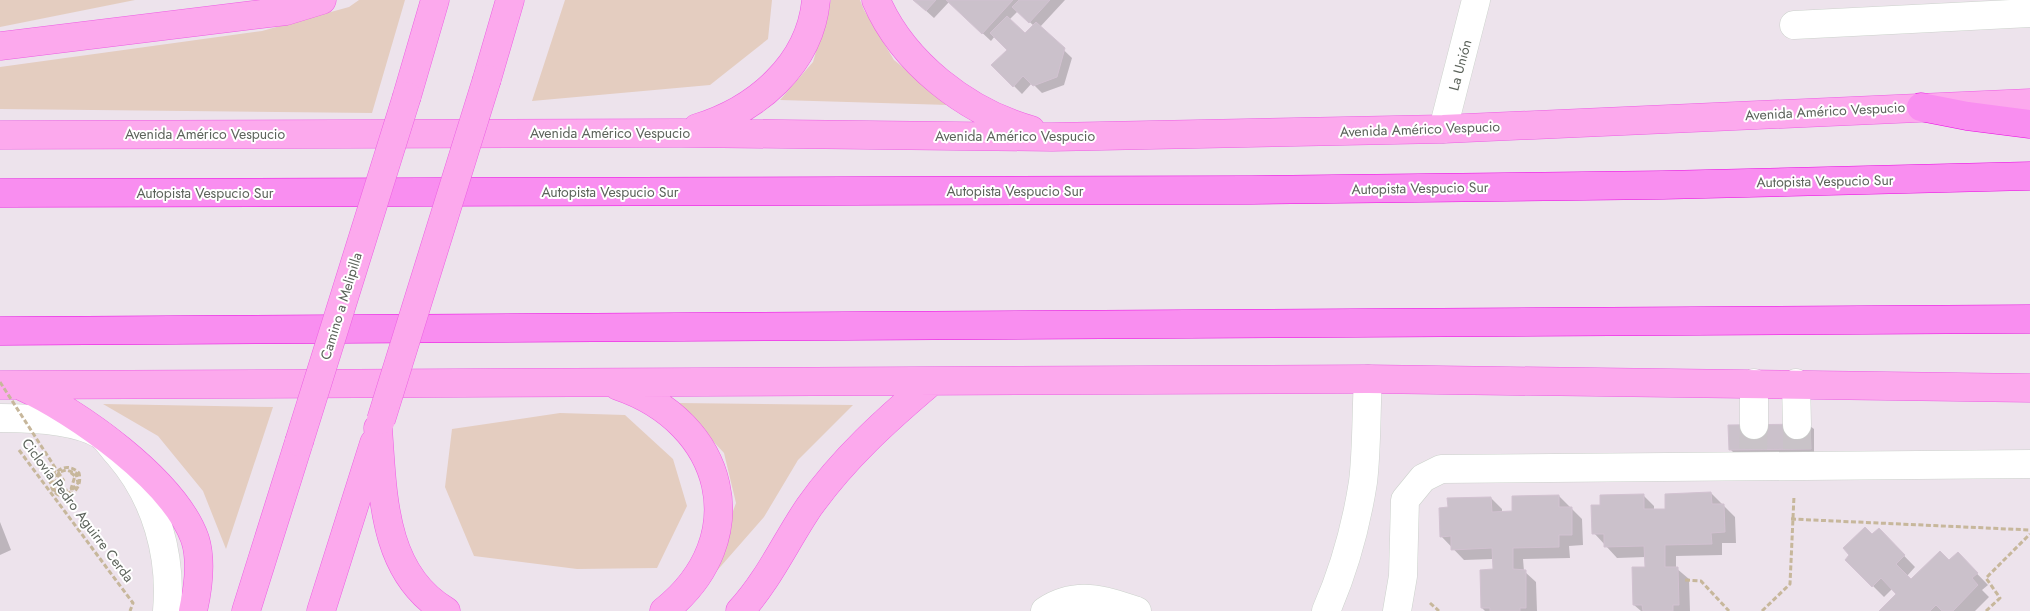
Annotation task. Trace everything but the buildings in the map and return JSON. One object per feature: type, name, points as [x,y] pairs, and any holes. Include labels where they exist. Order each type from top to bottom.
[{"type":"highway","points":[[1921,107],[1967,116],[2030,124]]},
{"type":"highway","name":"Autopista Vespucio Sur","points":[[0,193],[1242,190],[1673,185],[2030,176]]},
{"type":"highway","points":[[0,331],[2030,319]]},
{"type":"main road","points":[[0,46],[286,12],[322,0]]},
{"type":"main road","name":"Camino a Melipilla","points":[[246,611],[407,96],[435,0]]},
{"type":"main road","points":[[681,133],[709,125],[735,113],[759,97],[776,82],[800,51],[812,19],[816,0]]},
{"type":"main road","points":[[876,0],[892,29],[910,52],[944,85],[988,113],[1019,127],[1052,137]]},
{"type":"main road","points":[[321,611],[511,5]]},
{"type":"main road","name":"Avenida Américo Vespucio","points":[[0,134],[681,133],[1052,137],[1443,129],[2030,103]]},
{"type":"main road","points":[[5,384],[1368,379],[1796,383],[2030,388]]},
{"type":"main road","points":[[740,611],[762,581],[809,507],[836,473],[877,429],[931,382]]},
{"type":"main road","points":[[607,383],[633,391],[656,404],[677,421],[694,440],[707,461],[717,484],[720,518],[712,550],[692,584],[680,599],[664,611]]},
{"type":"main road","points":[[5,384],[46,398],[101,435],[161,490],[188,524],[195,541],[198,561],[198,582],[193,611]]},
{"type":"main road","points":[[379,424],[383,499],[388,528],[395,549],[414,582],[424,594],[446,611]]},
{"type":"street","name":"La Unión","points":[[1443,129],[1478,1]]},
{"type":"street","points":[[1794,24],[2030,13]]},
{"type":"street","points":[[1326,611],[1339,580],[1355,525],[1363,480],[1368,379]]},
{"type":"street","points":[[1753,447],[1754,383]]},
{"type":"street","points":[[1796,383],[1797,446]]},
{"type":"street","points":[[0,418],[44,419],[70,424],[101,435],[135,477],[148,502],[168,563],[167,611]]},
{"type":"street","points":[[1397,611],[1403,576],[1405,500],[1423,478],[1441,469],[1753,447],[1797,446],[2030,464]]},
{"type":"street","points":[[1045,611],[1057,603],[1073,598],[1089,597],[1137,611]]},
{"type":"path","points":[[5,384],[64,482]]},
{"type":"path","points":[[1762,611],[1790,584],[1791,519],[1797,446]]},
{"type":"path","name":"Ciclovía Pedro Aguirre Cerda","points":[[17,448],[133,603],[130,611]]},
{"type":"path","points":[[56,469],[50,479],[50,485],[58,495],[66,497],[74,493],[79,486],[79,473],[70,467],[65,467],[55,473],[52,479],[55,491],[64,494],[76,488],[78,478],[76,473],[66,470],[59,472],[55,484],[63,491],[71,489],[75,476],[70,472]]},
{"type":"path","points":[[1791,519],[2030,530]]},
{"type":"path","points":[[1986,611],[2000,598],[1986,578],[2030,534]]},
{"type":"path","points":[[1685,580],[1701,582],[1729,611]]},
{"type":"shaded area","points":[[0,0],[135,0],[0,27]]},
{"type":"shaded area","points":[[359,0],[405,0],[372,113],[0,109],[0,67],[262,31],[349,7]]},
{"type":"shaded area","points":[[565,0],[772,0],[768,39],[710,85],[532,101]]},
{"type":"shaded area","points":[[831,0],[860,0],[894,60],[949,105],[780,100],[813,62]]},
{"type":"shaded area","points":[[678,403],[853,405],[798,460],[764,517],[707,582],[736,503],[724,453]]},
{"type":"shaded area","points":[[103,404],[273,407],[226,549],[203,491],[158,436]]},
{"type":"shaded area","points":[[560,413],[625,415],[673,459],[687,506],[657,568],[577,569],[474,556],[445,487],[452,429]]},
{"type":"tunnel","points":[[1753,449],[1754,425]]},
{"type":"tunnel","points":[[1797,425],[1797,449]]}]
